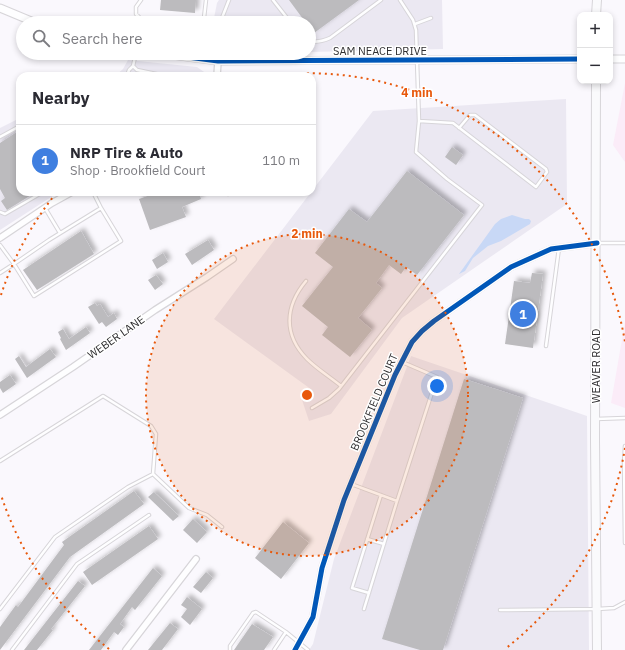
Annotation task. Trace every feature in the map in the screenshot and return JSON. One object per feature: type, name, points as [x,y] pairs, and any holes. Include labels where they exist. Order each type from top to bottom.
[{"type":"main road","points":[[596,12],[597,0]]},
{"type":"main road","name":"WEAVER ROAD","points":[[596,84],[597,650]]},
{"type":"street","points":[[0,8],[19,16]]},
{"type":"street","name":"SAM NEACE DRIVE","points":[[210,60],[418,61],[577,59]]},
{"type":"street","points":[[613,59],[625,60]]},
{"type":"street","points":[[217,72],[218,61]]},
{"type":"street","points":[[0,238],[65,196]]},
{"type":"street","name":"BROOKFIELD COURT","points":[[295,650],[313,617],[322,568],[351,484],[402,361],[412,342],[434,321],[512,267],[551,249],[597,243]]},
{"type":"street","name":"WEBER LANE","points":[[0,415],[73,367],[155,310],[207,277],[233,258]]},
{"type":"street","points":[[126,650],[196,559]]},
{"type":"lane","points":[[138,16],[136,14],[136,7],[141,0]]},
{"type":"lane","points":[[204,16],[206,0]]},
{"type":"lane","points":[[222,16],[229,0]]},
{"type":"lane","points":[[273,0],[286,16]]},
{"type":"lane","points":[[316,42],[330,38],[381,0]]},
{"type":"lane","points":[[312,408],[329,398],[341,386],[482,205],[447,180],[416,152],[419,121],[418,61],[415,24],[400,0]]},
{"type":"lane","points":[[415,24],[431,18]]},
{"type":"lane","points":[[128,72],[133,66],[134,60]]},
{"type":"lane","points":[[133,66],[137,70],[147,72]]},
{"type":"lane","points":[[419,121],[453,123],[459,128],[536,186],[547,172],[546,169],[475,115],[470,115],[459,128]]},
{"type":"lane","points":[[0,137],[16,128]]},
{"type":"lane","points":[[0,212],[5,214],[36,196]]},
{"type":"lane","points":[[0,245],[34,296],[121,241],[95,196]]},
{"type":"lane","points":[[45,208],[60,233]]},
{"type":"lane","points":[[0,273],[101,208]]},
{"type":"lane","points":[[597,243],[625,243]]},
{"type":"lane","points":[[546,346],[559,248]]},
{"type":"lane","points":[[306,281],[296,294],[289,314],[292,337],[298,348],[307,359],[341,386]]},
{"type":"lane","points":[[364,609],[437,377],[402,361]]},
{"type":"lane","points":[[0,461],[103,396],[151,426],[156,434],[153,474]]},
{"type":"lane","points":[[596,419],[625,418]]},
{"type":"lane","points":[[625,446],[625,543]]},
{"type":"lane","points":[[153,474],[189,508],[207,515],[222,527]]},
{"type":"lane","points":[[0,609],[55,537],[128,487],[153,474]]},
{"type":"lane","points":[[351,484],[397,501]]},
{"type":"lane","points":[[369,593],[352,588],[381,495]]},
{"type":"lane","points":[[12,650],[77,564],[149,515]]},
{"type":"lane","points":[[367,539],[384,544]]},
{"type":"lane","points":[[500,610],[614,608],[625,602]]},
{"type":"lane","points":[[230,650],[230,646],[253,612],[256,612],[260,613],[286,632],[308,650]]},
{"type":"lane","points":[[274,650],[286,632]]},
{"type":"shaded area","points":[[219,0],[442,0],[443,49],[316,52],[316,16],[214,16]]},
{"type":"shaded area","points":[[128,60],[197,67],[204,72],[120,72]]},
{"type":"shaded area","points":[[625,83],[625,162],[613,145]]},
{"type":"shaded area","points":[[566,99],[567,204],[402,318],[331,414],[309,421],[302,400],[312,390],[214,319],[308,196],[316,196],[316,186],[373,111]]},
{"type":"shaded area","points":[[16,120],[16,196],[53,196],[0,230],[0,128]]},
{"type":"shaded area","points":[[625,322],[625,408],[611,403]]},
{"type":"shaded area","points":[[411,356],[587,416],[589,650],[309,650],[313,644],[334,559]]},
{"type":"water","points":[[512,215],[529,219],[531,221],[530,224],[501,241],[488,246],[473,258],[465,271],[459,274],[495,224],[501,219]]},
{"type":"building","points":[[161,0],[196,0],[195,13],[160,10]]},
{"type":"building","points":[[289,0],[359,0],[316,32],[316,16],[301,16]]},
{"type":"building","points":[[16,133],[16,196],[30,196],[7,210],[1,201],[5,198],[0,189],[0,143]]},
{"type":"building","points":[[452,147],[463,155],[456,165],[445,157]]},
{"type":"building","points":[[407,171],[464,215],[417,275],[406,267],[401,274],[389,265],[376,283],[382,288],[358,318],[372,330],[350,357],[322,335],[328,327],[302,306],[333,267],[315,253],[349,209],[367,222]]},
{"type":"building","points":[[148,196],[200,196],[201,199],[182,207],[186,217],[150,230],[139,199]]},
{"type":"building","points":[[81,231],[94,254],[37,290],[23,270]]},
{"type":"building","points":[[208,240],[214,250],[192,265],[185,254]]},
{"type":"building","points":[[163,253],[168,262],[157,269],[152,260]]},
{"type":"building","points":[[532,273],[543,274],[533,348],[505,344],[514,281],[530,283]]},
{"type":"building","points":[[156,275],[163,284],[155,290],[148,280]]},
{"type":"building","points":[[95,303],[97,306],[100,304],[108,317],[114,313],[117,319],[106,327],[102,322],[99,324],[88,307]]},
{"type":"building","points":[[86,327],[90,333],[66,350],[58,332],[63,329],[69,339]]},
{"type":"building","points":[[50,349],[56,357],[27,378],[15,359],[19,356],[26,367]]},
{"type":"building","points":[[10,375],[16,384],[3,393],[0,388],[0,382]]},
{"type":"building","points":[[464,379],[523,398],[443,650],[420,650],[382,639]]},
{"type":"building","points":[[134,491],[144,504],[70,557],[0,650],[0,627],[16,605],[18,607],[64,545],[62,542]]},
{"type":"building","points":[[154,492],[179,516],[173,521],[148,497]]},
{"type":"building","points":[[193,519],[207,532],[197,543],[183,530]]},
{"type":"building","points":[[283,522],[309,543],[281,579],[255,558]]},
{"type":"building","points":[[149,526],[158,539],[92,585],[83,572]]},
{"type":"building","points":[[153,568],[162,576],[135,610],[132,607],[120,624],[124,627],[118,635],[114,632],[101,650],[89,650]]},
{"type":"building","points":[[206,572],[213,578],[201,593],[193,587]]},
{"type":"building","points":[[78,581],[85,586],[51,629],[53,630],[37,650],[24,650]]},
{"type":"building","points":[[187,597],[202,609],[190,625],[181,617],[187,609],[181,605]]},
{"type":"building","points":[[170,623],[178,629],[162,650],[148,650]]},
{"type":"building","points":[[252,624],[273,637],[264,650],[234,650]]},
{"type":"cycle path","points":[[210,60],[577,59]]},
{"type":"cycle path","points":[[295,650],[313,617],[322,568],[344,500],[395,375],[412,342],[434,321],[511,267],[551,249],[597,243]]},
{"type":"place","name":"NRP Tire & Auto","points":[[523,314]]}]
